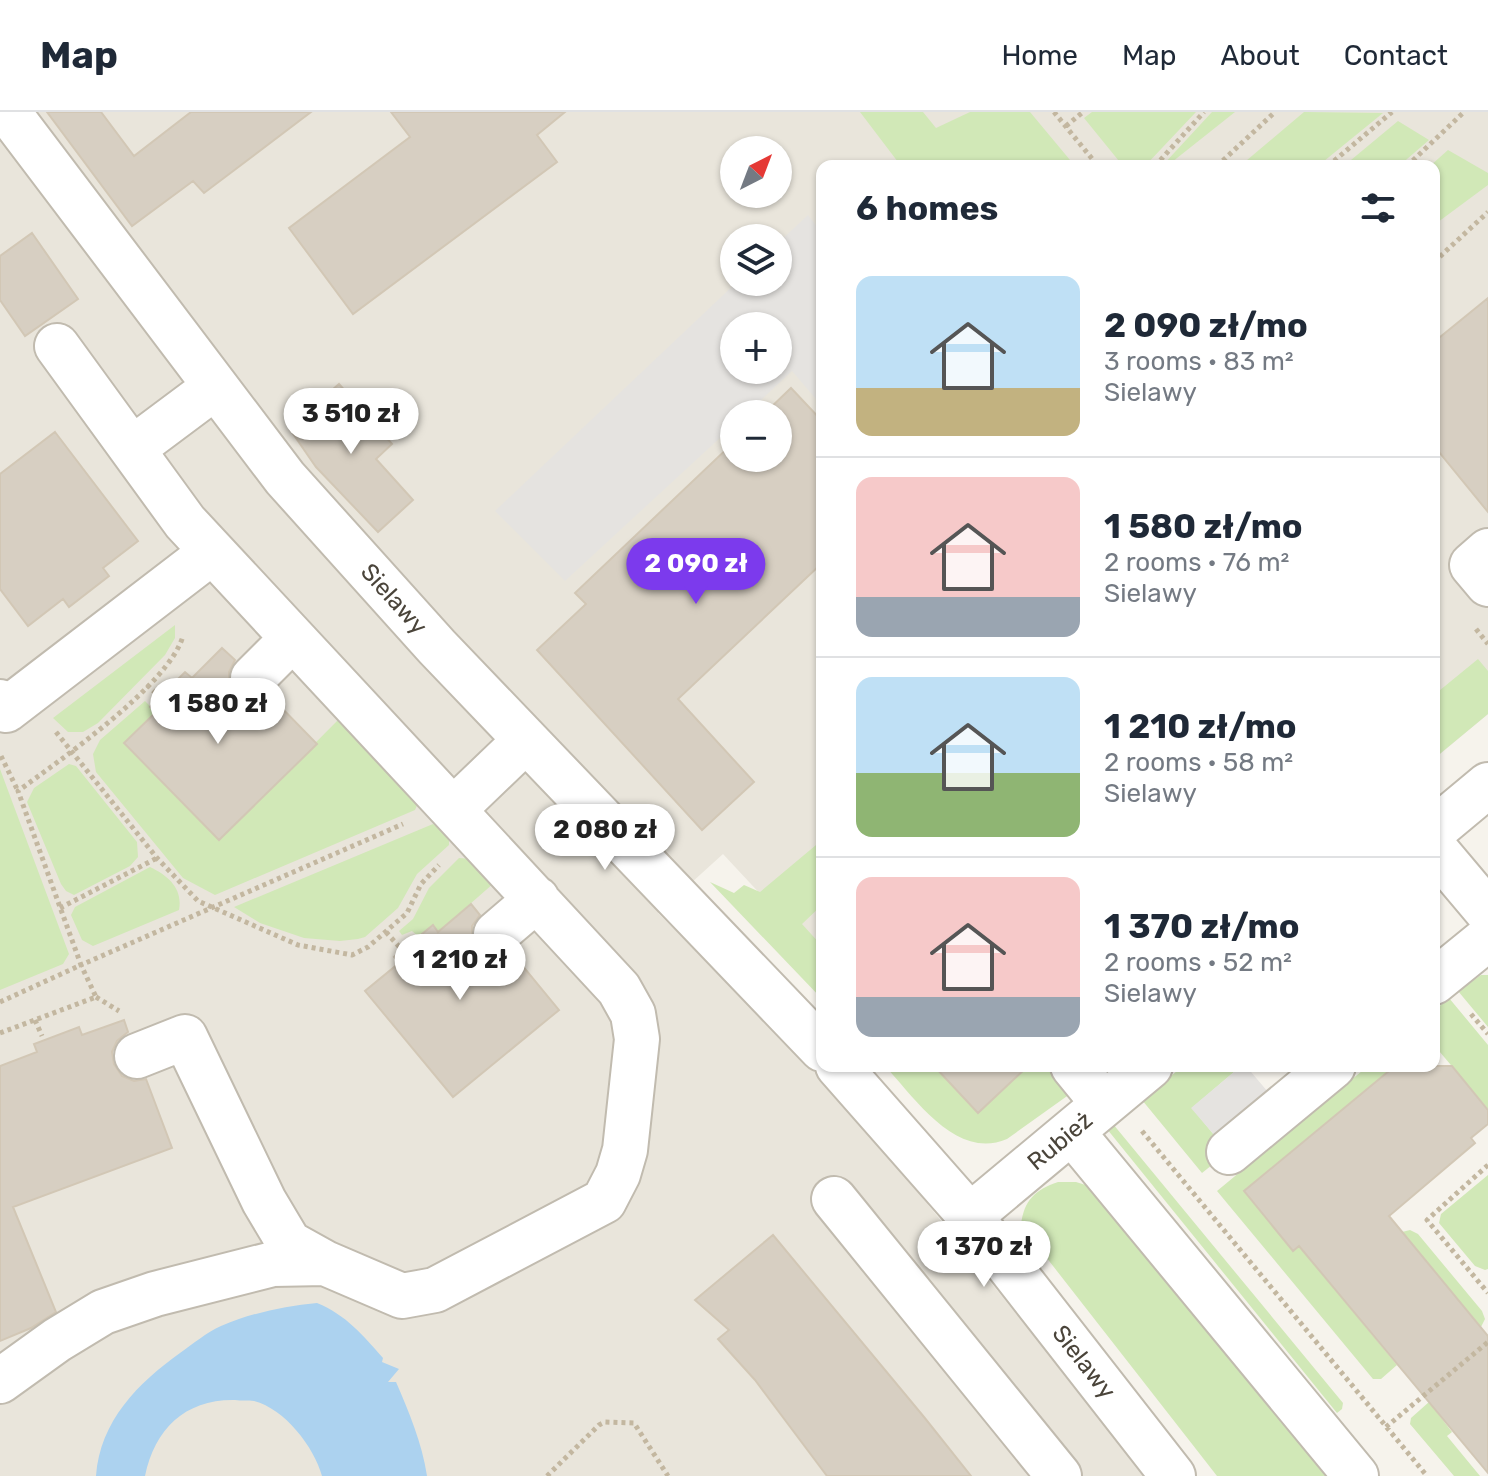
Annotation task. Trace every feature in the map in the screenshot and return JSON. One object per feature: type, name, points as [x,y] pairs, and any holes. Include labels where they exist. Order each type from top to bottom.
[{"type":"street","name":"Sielawy","points":[[16,115],[285,478],[437,647],[816,1043]]},
{"type":"street","points":[[57,346],[185,522],[619,989],[633,1014],[637,1039],[625,1150],[618,1174],[604,1201],[435,1290],[402,1296],[325,1263],[289,1243],[264,1201],[185,1037],[137,1056]]},
{"type":"street","points":[[132,449],[215,387]]},
{"type":"street","points":[[1488,551],[1472,565],[1488,584]]},
{"type":"street","points":[[8,706],[212,552]]},
{"type":"street","points":[[253,678],[293,638]]},
{"type":"street","points":[[458,815],[526,740]]},
{"type":"street","points":[[1440,823],[1488,785]]},
{"type":"street","points":[[1440,830],[1488,912]]},
{"type":"street","points":[[496,934],[537,899]]},
{"type":"street","points":[[1440,977],[1488,938]]},
{"type":"street","name":"Sielawy","points":[[843,1072],[970,1216],[1173,1476]]},
{"type":"street","points":[[1088,1072],[1124,1087]]},
{"type":"street","points":[[1229,1152],[1326,1072]]},
{"type":"street","name":"Rubież","points":[[970,1216],[1124,1087]]},
{"type":"street","points":[[1072,1132],[1356,1476]]},
{"type":"street","points":[[834,1199],[1059,1476]]},
{"type":"street","points":[[0,1381],[103,1312],[155,1294],[273,1264],[325,1263]]},
{"type":"path","points":[[1054,112],[1093,160]]},
{"type":"path","points":[[1066,126],[1083,112]]},
{"type":"path","points":[[1160,160],[1204,112]]},
{"type":"path","points":[[1223,160],[1275,112]]},
{"type":"path","points":[[1335,160],[1392,112]]},
{"type":"path","points":[[1413,160],[1464,112]]},
{"type":"path","points":[[1440,256],[1488,212]]},
{"type":"path","points":[[18,791],[119,713],[170,662]]},
{"type":"path","points":[[147,685],[160,697]]},
{"type":"path","points":[[8,706],[72,752],[157,858],[198,901],[298,945],[352,955],[368,947],[407,913],[458,815]]},
{"type":"path","points":[[0,754],[18,791],[81,965],[96,997],[0,1033]]},
{"type":"path","points":[[0,1002],[214,907],[458,815]]},
{"type":"path","points":[[60,908],[157,858]]},
{"type":"path","points":[[386,932],[402,950]]},
{"type":"path","points":[[35,1020],[42,1036]]},
{"type":"path","points":[[1124,1087],[1427,1476]]},
{"type":"path","points":[[1487,1290],[1427,1220],[1488,1165]]},
{"type":"path","points":[[1386,1427],[1488,1342]]},
{"type":"path","points":[[547,1476],[585,1436],[605,1422],[634,1423],[668,1476]]},
{"type":"shaded area","points":[[0,112],[1488,112],[1488,714],[1440,754],[1440,160],[816,160],[816,954],[723,854],[658,913],[846,1103],[1147,1476],[0,1476]]},
{"type":"shaded area","points":[[808,215],[816,225],[816,399],[792,371],[792,312],[720,312],[720,384],[778,384],[761,400],[720,400],[720,438],[565,581],[495,511],[722,296],[792,296],[792,230]]},
{"type":"shaded area","points":[[1234,1072],[1251,1072],[1268,1092],[1215,1136],[1191,1108]]},
{"type":"green space","points":[[860,112],[923,112],[936,128],[970,112],[1030,112],[1070,160],[896,160]]},
{"type":"green space","points":[[1092,112],[1196,112],[1151,160],[1118,160],[1084,118]]},
{"type":"green space","points":[[1212,112],[1235,112],[1175,160],[1168,160]]},
{"type":"green space","points":[[1304,112],[1383,113],[1325,160],[1247,160]]},
{"type":"green space","points":[[1398,121],[1429,140],[1406,160],[1351,160]]},
{"type":"green space","points":[[1448,150],[1488,173],[1488,185],[1440,221],[1440,160],[1437,160]]},
{"type":"green space","points":[[175,625],[175,638],[165,655],[98,723],[83,732],[68,732],[53,718]]},
{"type":"green space","points":[[1478,659],[1488,671],[1488,714],[1440,754],[1440,690]]},
{"type":"green space","points":[[145,701],[156,712],[124,744],[219,840],[339,719],[419,801],[415,810],[215,895],[183,878],[96,772],[93,754],[100,740]]},
{"type":"green space","points":[[69,764],[76,766],[137,842],[138,857],[130,866],[74,895],[61,884],[27,802],[34,788]]},
{"type":"green space","points":[[0,769],[69,954],[63,964],[0,990]]},
{"type":"green space","points":[[433,824],[449,836],[449,845],[417,874],[398,908],[365,937],[340,941],[304,938],[260,923],[234,907]]},
{"type":"green space","points":[[816,845],[816,911],[802,924],[816,939],[816,993],[710,882],[734,893],[744,885],[760,892]]},
{"type":"green space","points":[[459,858],[473,859],[494,883],[438,932],[432,925],[419,937],[412,931],[402,935],[399,931],[413,919],[429,888]]},
{"type":"green space","points":[[150,867],[173,884],[179,896],[179,910],[93,946],[82,940],[71,915],[75,907]]},
{"type":"green space","points":[[1481,975],[1488,975],[1488,1027],[1458,991]]},
{"type":"green space","points":[[1449,998],[1488,1045],[1488,1109],[1440,1052],[1440,1006]]},
{"type":"green space","points":[[890,1072],[1050,1072],[1070,1094],[1007,1139],[988,1143],[971,1141],[954,1134],[923,1109]]},
{"type":"green space","points":[[1176,1072],[1234,1072],[1192,1108],[1215,1136],[1209,1141],[1222,1157],[1202,1173],[1142,1100]]},
{"type":"green space","points":[[1361,1072],[1388,1072],[1244,1191],[1293,1250],[1299,1246],[1397,1365],[1381,1379],[1373,1379],[1217,1191]]},
{"type":"green space","points":[[1113,1124],[1343,1403],[1337,1413],[1107,1129]]},
{"type":"green space","points":[[1488,1175],[1488,1269],[1485,1270],[1475,1266],[1439,1223],[1441,1214]]},
{"type":"green space","points":[[1058,1182],[1076,1182],[1092,1187],[1330,1476],[1217,1476],[1021,1225],[1032,1197]]},
{"type":"green space","points":[[1410,1230],[1418,1234],[1482,1311],[1485,1319],[1481,1327],[1402,1232]]},
{"type":"green space","points":[[1429,1402],[1452,1432],[1447,1436],[1480,1476],[1454,1476],[1410,1424],[1411,1418]]},
{"type":"water","points":[[317,1303],[353,1326],[383,1358],[382,1362],[399,1369],[388,1382],[396,1382],[406,1405],[427,1476],[322,1476],[305,1442],[277,1412],[254,1401],[235,1400],[202,1405],[175,1420],[156,1444],[145,1476],[96,1476],[99,1456],[113,1421],[136,1391],[164,1365],[221,1326],[268,1311]]},
{"type":"building","points":[[47,112],[101,112],[134,156],[191,112],[311,112],[204,193],[193,181],[132,226]]},
{"type":"building","points":[[391,112],[565,112],[537,135],[557,162],[353,314],[289,228],[410,137]]},
{"type":"building","points":[[32,233],[78,299],[25,336],[0,300],[0,256]]},
{"type":"building","points":[[1488,298],[1488,512],[1440,453],[1440,337]]},
{"type":"building","points":[[339,384],[392,444],[376,459],[413,500],[378,532],[316,467],[289,428]]},
{"type":"building","points":[[791,388],[816,415],[816,569],[678,699],[754,782],[702,830],[537,650],[586,604],[575,593],[720,455],[720,472],[792,472],[792,400],[779,400]]},
{"type":"building","points":[[55,432],[138,541],[103,568],[109,576],[69,607],[63,599],[28,626],[0,589],[0,474]]},
{"type":"building","points":[[222,648],[235,660],[229,672],[229,684],[235,695],[247,702],[259,702],[270,696],[317,744],[219,840],[124,743],[156,712],[150,707],[185,672],[192,678]]},
{"type":"building","points":[[471,904],[480,915],[472,926],[472,939],[477,950],[488,958],[501,958],[512,953],[559,1010],[453,1097],[365,991],[399,963],[394,957],[433,925],[438,932]]},
{"type":"building","points":[[124,1020],[128,1032],[117,1041],[112,1052],[114,1064],[122,1076],[134,1081],[146,1079],[172,1148],[13,1207],[56,1312],[31,1328],[0,1341],[0,1066],[37,1052],[34,1044],[79,1027],[82,1035]]},
{"type":"building","points":[[1440,1066],[1452,1066],[1488,1110],[1488,1124],[1471,1138],[1475,1143],[1389,1216],[1488,1336],[1488,1473],[1299,1246],[1293,1251],[1244,1191],[1388,1072],[1440,1072]]},
{"type":"building","points":[[940,1072],[1022,1072],[978,1113]]},
{"type":"building","points":[[773,1235],[971,1476],[827,1476],[755,1380],[718,1339],[729,1330],[695,1300]]}]
